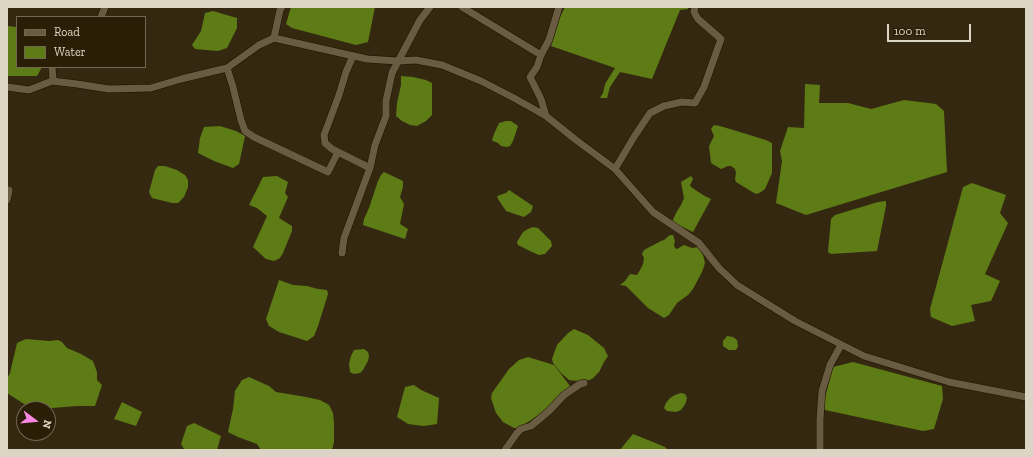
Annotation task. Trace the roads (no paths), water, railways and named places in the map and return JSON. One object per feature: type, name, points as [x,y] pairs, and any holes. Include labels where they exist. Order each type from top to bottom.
[{"type":"street","points":[[274,38],[282,7]]},
{"type":"street","points":[[342,253],[344,238],[370,168],[375,145],[386,116],[386,101],[392,73],[420,20],[430,7]]},
{"type":"street","points":[[462,7],[540,55]]},
{"type":"street","points":[[546,116],[541,99],[530,77],[537,66],[540,55],[549,40],[559,7]]},
{"type":"street","points":[[615,169],[650,113],[664,106],[682,102],[695,103],[704,87],[721,39],[698,19],[694,12],[695,7]]},
{"type":"street","points":[[7,87],[29,90],[52,82],[109,89],[151,88],[227,68],[259,45],[274,38],[367,59],[398,61],[416,60],[442,65],[481,81],[546,116],[615,169],[653,212],[699,243],[719,268],[737,285],[795,321],[864,356],[949,382],[1026,397]]},
{"type":"street","points":[[353,56],[346,72],[340,96],[324,135],[325,143],[332,149],[370,168]]},
{"type":"street","points":[[52,68],[52,82]]},
{"type":"street","points":[[227,68],[241,120],[245,130],[254,137],[328,172],[338,152]]},
{"type":"street","points":[[7,190],[10,192],[7,200]]},
{"type":"street","points":[[820,450],[822,392],[830,365],[841,345]]},
{"type":"street","points":[[505,450],[521,429],[531,426],[550,411],[564,395],[580,384],[584,383]]},
{"type":"water","points":[[291,7],[375,7],[368,42],[356,45],[292,28],[286,24]]},
{"type":"water","points":[[565,7],[688,7],[688,9],[680,10],[652,79],[620,72],[610,87],[607,98],[600,98],[605,84],[615,68],[551,46],[560,17]]},
{"type":"water","points":[[213,11],[237,18],[237,28],[227,48],[218,51],[195,49],[192,45],[201,31],[205,13]]},
{"type":"water","points":[[7,26],[16,27],[16,68],[41,68],[37,76],[7,76]]},
{"type":"water","points":[[401,76],[413,77],[432,83],[432,115],[426,121],[417,126],[410,125],[396,116]]},
{"type":"water","points":[[805,84],[820,85],[819,103],[848,103],[871,109],[904,100],[936,104],[944,111],[947,172],[806,215],[776,203],[782,161],[780,151],[788,127],[804,128]]},
{"type":"water","points":[[511,121],[518,126],[513,141],[510,146],[507,147],[501,146],[492,140],[499,123]]},
{"type":"water","points":[[714,125],[772,143],[772,173],[765,189],[761,192],[757,194],[754,193],[736,182],[735,169],[731,166],[721,169],[711,163],[709,146],[714,136],[711,129]]},
{"type":"water","points":[[220,126],[236,131],[245,136],[239,164],[233,168],[198,153],[200,138],[204,127]]},
{"type":"water","points":[[158,166],[165,166],[177,170],[185,175],[188,180],[188,187],[184,197],[178,203],[152,198],[149,192],[155,170]]},
{"type":"water","points":[[384,172],[403,181],[400,197],[404,204],[400,224],[408,229],[405,239],[363,225],[378,181]]},
{"type":"water","points":[[277,176],[288,182],[285,193],[288,197],[279,218],[292,226],[292,231],[280,258],[274,261],[266,259],[253,247],[267,216],[257,208],[249,205],[263,177]]},
{"type":"water","points":[[691,176],[693,179],[690,185],[691,187],[711,199],[693,232],[672,222],[684,198],[681,182]]},
{"type":"water","points":[[972,183],[1006,195],[1000,213],[1008,223],[985,274],[1000,281],[991,301],[971,305],[975,321],[952,326],[931,317],[930,309],[963,187]]},
{"type":"water","points":[[509,190],[533,206],[531,212],[524,217],[506,211],[497,196],[506,193]]},
{"type":"water","points":[[886,201],[877,251],[831,254],[828,252],[831,219],[835,215]]},
{"type":"water","points":[[533,227],[538,228],[551,241],[552,246],[545,254],[539,255],[518,245],[517,242],[523,232]]},
{"type":"water","points":[[670,235],[673,235],[675,241],[674,245],[677,249],[684,245],[692,248],[698,247],[703,255],[705,263],[693,289],[688,295],[677,303],[669,315],[664,318],[648,308],[626,286],[620,285],[630,274],[637,275],[643,264],[644,258],[642,254],[644,250],[664,240]]},
{"type":"water","points":[[279,280],[293,285],[327,290],[328,294],[318,326],[314,336],[307,341],[279,332],[269,326],[266,319]]},
{"type":"water","points":[[574,329],[588,335],[604,348],[608,356],[599,372],[592,379],[586,381],[569,380],[561,373],[553,363],[552,359],[557,345]]},
{"type":"water","points":[[727,336],[733,337],[737,340],[738,346],[736,350],[729,350],[723,346],[723,341]]},
{"type":"water","points":[[26,339],[49,341],[58,340],[67,348],[93,361],[97,372],[97,380],[102,385],[95,406],[56,408],[56,401],[20,401],[7,393],[7,379],[10,373],[17,343]]},
{"type":"water","points":[[364,349],[368,352],[369,356],[363,370],[360,373],[354,374],[350,372],[349,364],[354,350]]},
{"type":"water","points":[[528,357],[554,365],[570,386],[537,416],[519,428],[514,428],[503,422],[496,413],[491,398],[492,393],[509,369],[519,360]]},
{"type":"water","points":[[853,362],[942,386],[943,399],[934,429],[923,431],[825,410],[823,405],[833,367]]},
{"type":"water","points":[[249,377],[269,386],[276,392],[320,400],[329,405],[333,413],[334,423],[334,442],[332,450],[261,450],[257,444],[228,432],[235,391],[242,380]]},
{"type":"water","points":[[414,385],[421,390],[439,398],[437,424],[424,426],[408,424],[397,417],[405,387]]},
{"type":"water","points":[[681,393],[685,394],[687,398],[681,410],[676,412],[667,411],[664,408],[666,403],[670,398]]},
{"type":"water","points":[[122,402],[142,412],[136,426],[114,419]]},
{"type":"water","points":[[194,423],[221,436],[217,450],[184,449],[181,444],[187,426]]},
{"type":"water","points":[[633,434],[665,447],[668,450],[620,450]]}]
